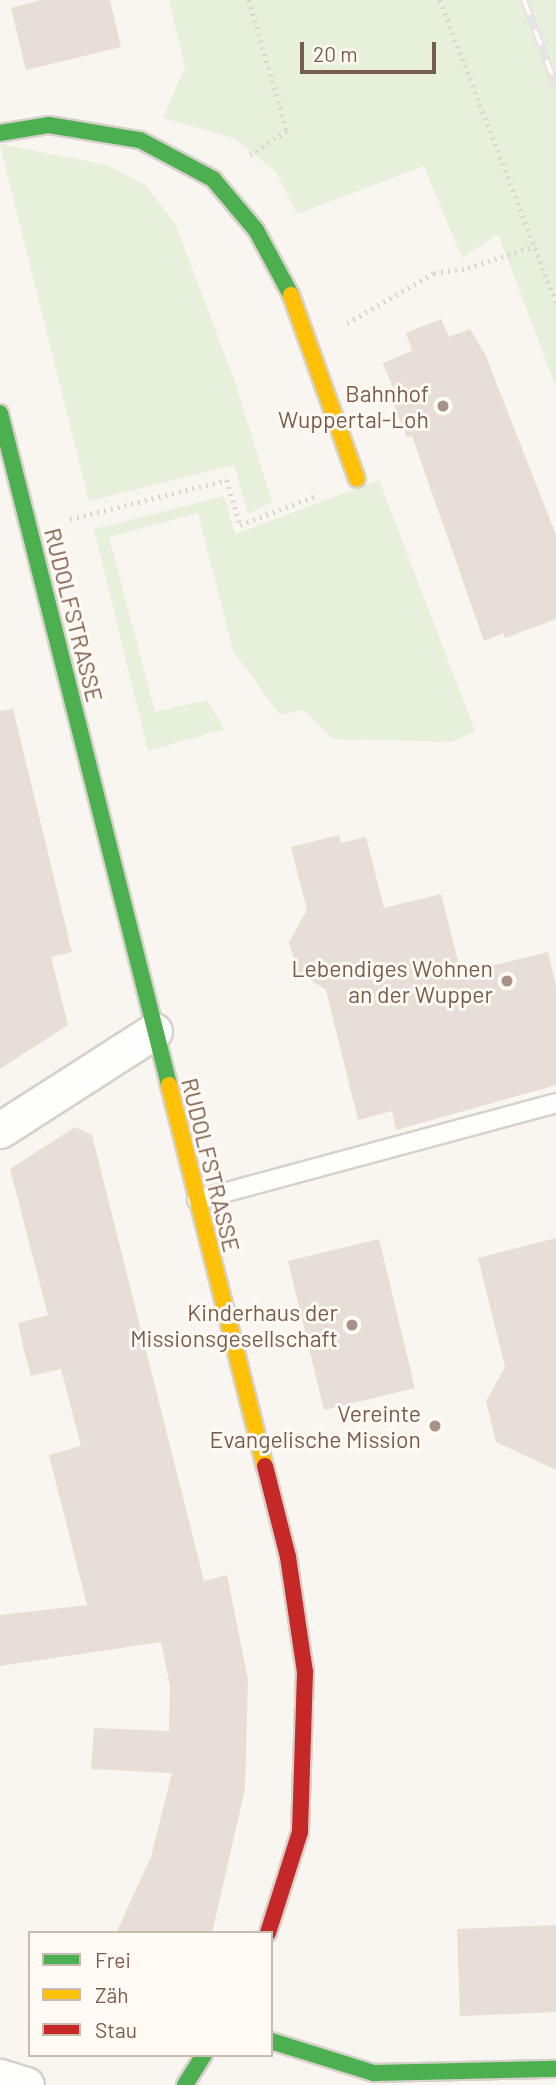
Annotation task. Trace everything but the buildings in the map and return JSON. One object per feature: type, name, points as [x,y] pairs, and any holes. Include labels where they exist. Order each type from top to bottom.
[{"type":"street","points":[[0,133],[49,125],[140,140],[213,179],[256,230],[289,289],[357,479]]},
{"type":"street","name":"RUDOLFSTRASSE","points":[[0,413],[288,1557],[305,1672],[300,1832],[269,1931]]},
{"type":"street","points":[[0,1130],[154,1031]]},
{"type":"street","points":[[273,2042],[374,2079],[556,2069]]},
{"type":"street","points":[[186,2085],[203,2057]]},
{"type":"street","points":[[0,2077],[26,2085]]},
{"type":"lane","points":[[197,1200],[556,1103]]},
{"type":"path","points":[[213,179],[288,131],[249,0]]},
{"type":"path","points":[[440,0],[556,302]]},
{"type":"path","points":[[310,346],[434,273],[468,268],[535,246]]},
{"type":"path","points":[[30,529],[227,480],[240,525],[279,511]]},
{"type":"green space","points":[[169,0],[556,0],[556,387],[498,234],[462,258],[424,166],[297,214],[276,172],[233,138],[163,118],[185,67]]},
{"type":"green space","points":[[0,144],[107,165],[145,185],[175,223],[235,382],[272,502],[248,514],[234,465],[89,501]]},
{"type":"green space","points":[[379,480],[475,731],[453,742],[332,739],[303,710],[280,715],[233,651],[198,513],[109,537],[155,712],[207,700],[224,729],[148,751],[94,529],[224,496],[235,534]]},
{"type":"railway","points":[[524,0],[556,86]]},
{"type":"traffic: fast","points":[[0,133],[49,125],[140,140],[213,179],[256,230],[291,295]]},
{"type":"traffic: fast","points":[[0,413],[169,1085]]},
{"type":"traffic: fast","points":[[273,2042],[374,2073],[556,2069]]},
{"type":"traffic: fast","points":[[185,2085],[203,2057]]},
{"type":"traffic: slow","points":[[291,295],[357,479]]},
{"type":"traffic: slow","points":[[169,1085],[265,1466]]},
{"type":"traffic: jam","points":[[265,1466],[288,1557],[305,1672],[300,1832],[269,1931]]},
{"type":"place","name":"Bahnhof Wuppertal-Loh","points":[[443,406]]},
{"type":"place","name":"Lebendiges Wohnen an der Wupper","points":[[507,981]]},
{"type":"place","name":"Kinderhaus der Missionsgesellschaft","points":[[352,1325]]},
{"type":"place","name":"Vereinte Evangelische Mission","points":[[435,1426]]}]
